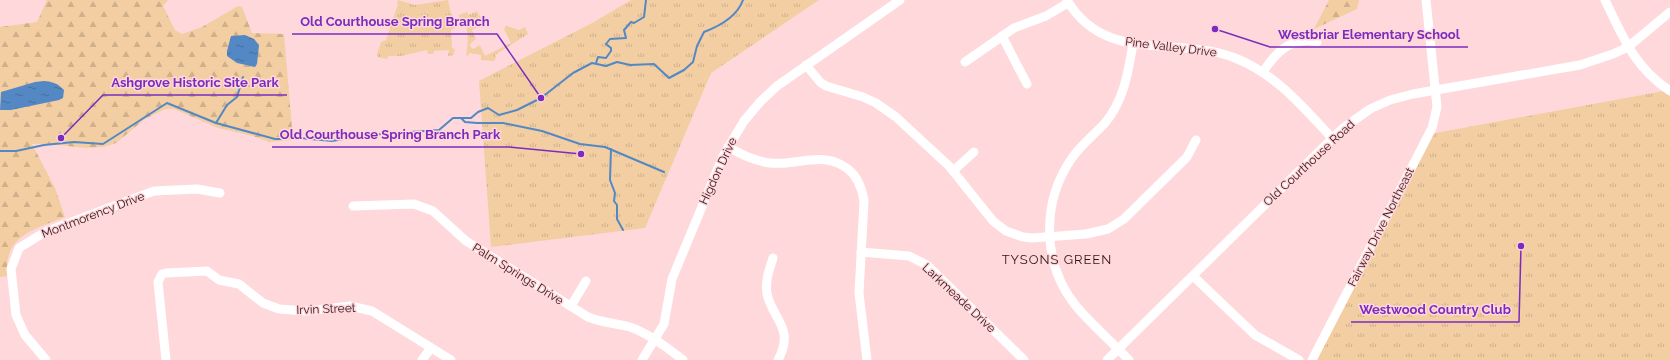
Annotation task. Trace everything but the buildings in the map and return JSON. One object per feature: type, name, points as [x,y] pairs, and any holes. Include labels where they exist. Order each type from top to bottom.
[{"type":"street","name":"Higdon Drive","points":[[642,360],[666,318],[672,279],[728,147],[735,134],[760,102],[777,86],[900,0]]},
{"type":"street","name":"Fairway Drive Northeast","points":[[1312,360],[1429,135],[1436,114],[1426,0]]},
{"type":"street","points":[[1605,0],[1628,47],[1648,75],[1670,91]]},
{"type":"street","points":[[965,62],[1014,28],[1051,14],[1067,1]]},
{"type":"street","name":"Pine Valley Drive","points":[[1067,1],[1076,12],[1094,28],[1115,40],[1133,44],[1216,52],[1236,58],[1263,72],[1282,87],[1332,138]]},
{"type":"street","name":"Old Courthouse Road","points":[[1107,360],[1332,138],[1352,121],[1381,104],[1401,97],[1571,67],[1613,54],[1628,47],[1670,12]]},
{"type":"street","points":[[1002,36],[1027,84]]},
{"type":"street","points":[[1263,72],[1272,58],[1284,48],[1300,41],[1317,42]]},
{"type":"street","points":[[1129,360],[1084,315],[1069,295],[1057,271],[1053,258],[1050,236],[1052,205],[1058,182],[1072,158],[1105,122],[1117,105],[1128,76],[1133,44]]},
{"type":"street","points":[[806,65],[820,82],[826,86],[863,97],[886,110],[953,171],[993,221],[1006,231],[1023,237],[1097,233],[1116,225],[1187,157],[1196,140]]},
{"type":"street","points":[[728,147],[746,157],[759,161],[782,163],[820,159],[828,160],[843,166],[851,172],[860,185],[863,193],[859,293],[867,360]]},
{"type":"street","points":[[953,171],[974,152]]},
{"type":"street","name":"Montmorency Drive","points":[[43,359],[25,335],[16,315],[11,269],[19,248],[45,232],[154,191],[197,189],[220,193]]},
{"type":"street","name":"Palm Springs Drive","points":[[353,206],[414,204],[428,208],[466,241],[571,306],[599,322],[630,328],[654,340],[683,360]]},
{"type":"street","name":"Larkmeade Drive","points":[[860,252],[909,256],[927,265],[1024,360]]},
{"type":"street","points":[[773,258],[766,283],[770,302],[779,318],[784,332],[783,348],[778,360]]},
{"type":"street","name":"Irvin Street","points":[[166,360],[158,282],[162,274],[207,272],[219,280],[239,284],[263,303],[279,309],[307,311],[350,306],[372,311],[451,360]]},
{"type":"street","points":[[1193,276],[1256,335],[1299,360]]},
{"type":"street","points":[[571,306],[586,281]]},
{"type":"street","points":[[422,360],[431,348]]},
{"type":"green space","points":[[47,0],[168,0],[163,6],[175,30],[182,34],[202,27],[238,6],[242,7],[252,33],[284,34],[293,140],[269,142],[253,136],[218,128],[174,109],[165,109],[145,119],[116,143],[104,147],[86,148],[49,144],[32,144],[55,188],[65,217],[42,226],[23,236],[10,251],[7,262],[7,276],[0,277],[0,27],[37,22]]},
{"type":"green space","points":[[398,0],[415,5],[448,0],[455,28],[451,30],[452,48],[455,49],[453,55],[448,56],[449,50],[434,51],[433,54],[428,54],[427,50],[401,56],[389,56],[387,59],[378,57],[377,55],[381,42],[386,40]]},
{"type":"green space","points":[[631,0],[819,0],[711,73],[645,228],[491,247],[479,81],[594,22]]},
{"type":"green space","points":[[1329,0],[1359,0],[1357,9],[1314,29]]},
{"type":"green space","points":[[477,11],[484,23],[472,30],[476,39],[470,46],[473,49],[480,45],[485,56],[511,43],[504,29],[506,26],[519,30],[525,27],[528,34],[495,55],[496,58],[494,61],[481,60],[481,55],[470,53],[466,57],[468,43],[467,29],[464,20],[459,19],[459,15],[467,12],[469,15]]},
{"type":"green space","points":[[1669,90],[1670,360],[1312,360],[1430,134]]},
{"type":"water","points":[[245,35],[254,39],[259,45],[257,64],[255,67],[237,63],[227,56],[231,36]]},
{"type":"water","points":[[44,81],[55,83],[62,88],[64,90],[63,98],[11,110],[0,110],[1,92],[35,82]]},
{"type":"waterway","points":[[596,63],[598,57],[606,58],[611,51],[611,48],[606,44],[610,39],[626,38],[624,30],[631,22],[634,23],[644,17],[646,0]]},
{"type":"waterway","points":[[289,137],[332,141],[368,135],[439,130],[453,118],[471,118],[478,112],[488,108],[499,115],[517,110],[541,98],[573,73],[592,63],[606,66],[617,62],[630,65],[654,64],[669,78],[684,70],[693,62],[697,46],[704,32],[716,27],[732,16],[737,11],[743,0]]},
{"type":"waterway","points":[[216,123],[227,105],[237,97],[243,77]]},
{"type":"waterway","points":[[0,151],[16,151],[44,145],[74,142],[103,144],[167,103],[216,123],[275,139],[281,139]]},
{"type":"waterway","points":[[461,118],[465,122],[503,123],[542,131],[580,144],[605,147],[664,172]]},
{"type":"waterway","points":[[611,149],[610,180],[615,193],[614,201],[617,205],[617,219],[623,230]]},
{"type":"place","name":"Westbriar Elementary School","points":[[1215,29]]},
{"type":"place","name":"Old Courthouse Spring Branch","points":[[541,98]]},
{"type":"place","name":"Ashgrove Historic Site Park","points":[[61,138]]},
{"type":"place","name":"Old Courthouse Spring Branch Park","points":[[581,154]]},
{"type":"place","name":"Westwood Country Club","points":[[1521,246]]},
{"type":"district","name":"TYSONS GREEN","points":[[1057,259]]}]
